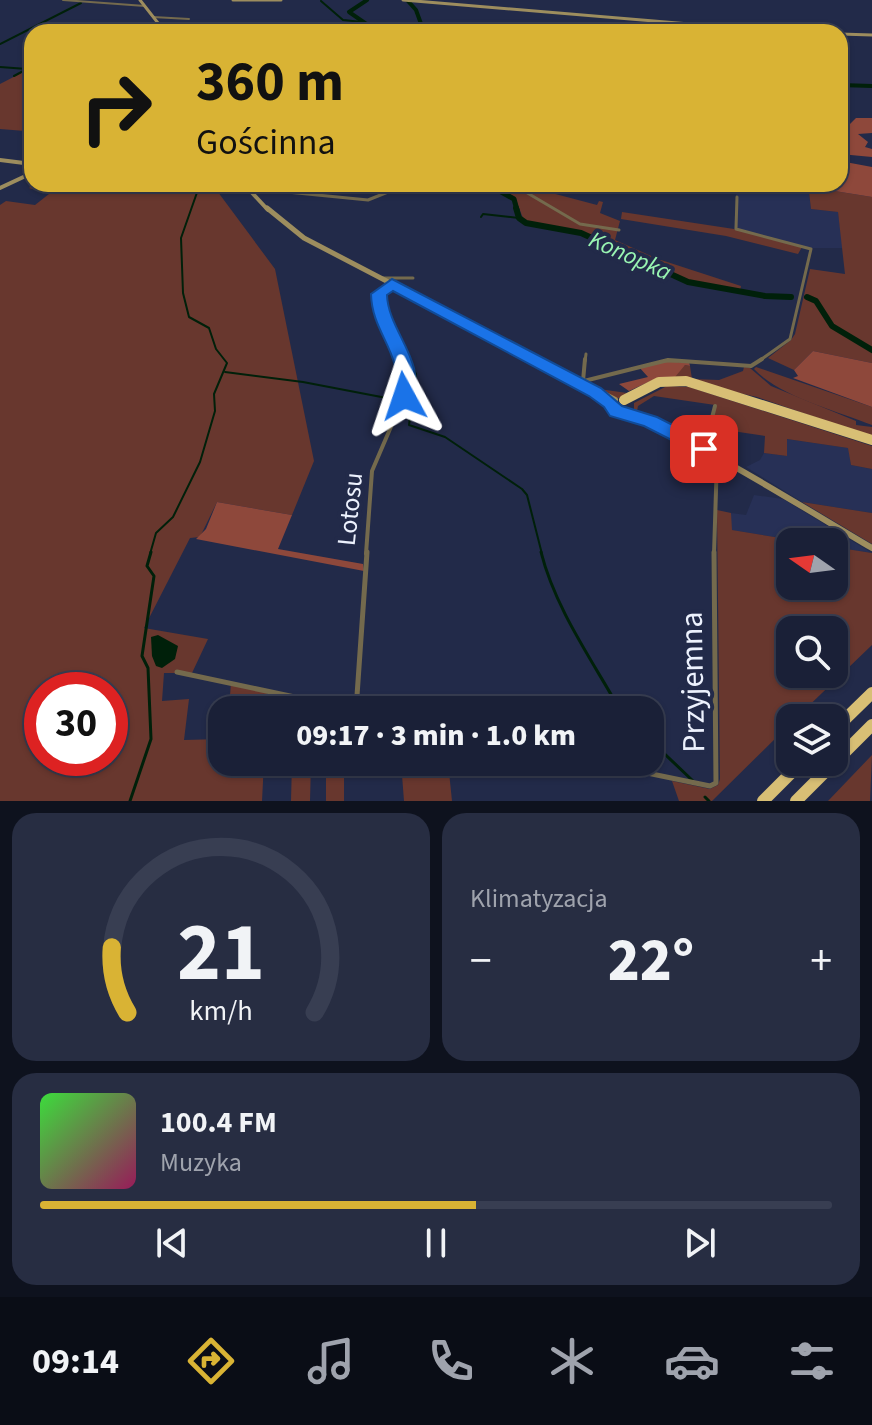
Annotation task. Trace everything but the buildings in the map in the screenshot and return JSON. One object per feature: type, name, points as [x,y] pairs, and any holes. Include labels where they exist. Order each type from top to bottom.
[{"type":"highway","points":[[623,404],[659,382],[686,381],[872,442]]},
{"type":"highway","points":[[848,716],[872,693]]},
{"type":"highway","points":[[796,801],[872,725]]},
{"type":"highway","points":[[763,801],[788,776]]},
{"type":"main road","points":[[140,0],[159,24]]},
{"type":"main road","points":[[233,0],[281,0]]},
{"type":"main road","points":[[408,0],[680,24]]},
{"type":"main road","points":[[848,34],[872,35]]},
{"type":"main road","points":[[0,160],[24,163]]},
{"type":"main road","points":[[0,188],[24,177]]},
{"type":"main road","points":[[251,192],[270,213],[293,231],[623,404],[872,548]]},
{"type":"street","points":[[63,0],[145,6]]},
{"type":"street","points":[[153,17],[189,19]]},
{"type":"street","points":[[298,192],[368,200],[388,192]]},
{"type":"street","points":[[526,192],[580,224],[619,230]]},
{"type":"street","points":[[586,354],[580,382],[668,360],[755,365],[790,339],[811,249],[736,229],[737,197]]},
{"type":"street","points":[[381,278],[413,278]]},
{"type":"street","name":"Lotosu","points":[[357,696],[372,471],[408,387],[405,365],[380,310],[379,294],[392,284]]},
{"type":"street","points":[[704,449],[715,406]]},
{"type":"street","name":"Przyjemna","points":[[662,776],[710,786],[716,783],[714,521],[715,467],[719,457]]},
{"type":"street","points":[[177,672],[290,696]]},
{"type":"shaded area","points":[[24,72],[24,131],[0,129],[0,84]]},
{"type":"shaded area","points":[[856,118],[872,118],[872,133],[858,134],[868,142],[865,147],[872,149],[872,157],[848,155],[848,126]]},
{"type":"shaded area","points":[[848,162],[872,167],[872,197],[841,192],[848,192]]},
{"type":"shaded area","points":[[42,192],[218,192],[275,269],[314,461],[292,515],[217,502],[200,537],[190,538],[144,628],[208,639],[192,673],[164,673],[162,701],[189,699],[184,740],[208,739],[208,776],[263,776],[262,801],[0,801],[0,205],[6,201],[35,205],[49,194]]},
{"type":"shaded area","points":[[505,192],[548,192],[597,205],[599,201],[603,202],[600,213],[620,221],[615,240],[658,259],[741,286],[740,291],[688,281],[581,233],[524,221],[515,197]]},
{"type":"shaded area","points":[[736,192],[809,192],[811,209],[838,212],[843,248],[805,248],[734,229]]},
{"type":"shaded area","points":[[809,192],[841,192],[872,197],[872,363],[813,351],[794,370],[768,358],[795,334],[810,269],[845,274],[838,212],[811,209]]},
{"type":"shaded area","points":[[622,212],[734,229],[802,247],[798,254],[726,236],[621,219]]},
{"type":"shaded area","points":[[813,351],[872,363],[872,407],[793,378],[798,376],[794,370]]},
{"type":"shaded area","points":[[666,361],[689,362],[690,366],[685,365],[675,377],[653,380],[629,391],[619,384],[648,377],[639,367]]},
{"type":"shaded area","points":[[685,365],[690,366],[692,379],[719,380],[743,371],[744,367],[750,368],[771,386],[856,421],[856,425],[872,427],[872,437],[757,397],[677,379],[623,398],[614,398],[592,388],[627,393]]},
{"type":"shaded area","points":[[756,367],[872,407],[872,425],[793,395],[765,379],[754,369]]},
{"type":"shaded area","points":[[667,386],[689,387],[872,446],[872,469],[851,465],[848,448],[787,439],[787,456],[764,453],[765,436],[712,428],[715,405],[654,396],[638,406],[637,411],[634,409],[634,403]]},
{"type":"shaded area","points":[[786,439],[849,448],[851,465],[872,469],[872,513],[802,502],[746,467],[760,460],[764,453],[787,456]]},
{"type":"shaded area","points":[[754,495],[783,499],[831,528],[776,528],[776,537],[731,530],[731,513],[746,515]]},
{"type":"shaded area","points":[[217,502],[292,515],[278,549],[363,564],[364,571],[196,539],[206,529]]},
{"type":"shaded area","points":[[802,502],[872,513],[872,544]]},
{"type":"shaded area","points":[[717,510],[731,513],[732,530],[776,537],[776,600],[848,600],[848,549],[872,553],[872,645],[848,668],[848,616],[776,616],[776,688],[827,688],[811,704],[776,704],[776,738],[712,801],[679,801],[672,781],[710,789],[718,785]]},
{"type":"shaded area","points":[[848,538],[872,553],[848,549]]},
{"type":"shaded area","points":[[158,635],[178,646],[175,659],[162,668],[156,666],[152,656],[151,637]]},
{"type":"shaded area","points":[[231,682],[267,691],[267,696],[230,696]]},
{"type":"shaded area","points":[[872,755],[870,801],[828,801]]},
{"type":"shaded area","points":[[292,776],[311,776],[310,801],[291,801]]},
{"type":"shaded area","points":[[326,776],[344,776],[344,801],[326,801]]},
{"type":"shaded area","points":[[402,776],[449,776],[452,801],[404,801]]},
{"type":"waterway","name":"Konopka","points":[[366,24],[349,12],[367,0]]},
{"type":"waterway","points":[[407,0],[416,10],[421,24]]},
{"type":"waterway","points":[[321,1],[343,20],[362,22]]},
{"type":"waterway","points":[[40,24],[81,3]]},
{"type":"waterway","points":[[350,24],[363,23]]},
{"type":"waterway","points":[[0,44],[24,32]]},
{"type":"waterway","points":[[0,67],[24,69]]},
{"type":"waterway","points":[[14,76],[24,71]]},
{"type":"waterway","points":[[848,85],[872,86]]},
{"type":"waterway","points":[[150,554],[156,533],[173,517],[200,462],[215,411],[214,394],[227,363],[216,349],[209,328],[189,317],[183,293],[181,238],[197,192]]},
{"type":"waterway","name":"Konopka","points":[[501,192],[514,199],[517,210]]},
{"type":"waterway","name":"Konopka","points":[[516,208],[519,218],[526,223],[581,233],[688,282],[765,296],[791,297]]},
{"type":"waterway","points":[[481,217],[483,214],[519,218]]},
{"type":"waterway","name":"Konopka","points":[[807,297],[816,301],[832,326],[872,350]]},
{"type":"waterway","points":[[394,332],[416,374],[409,425],[445,437],[522,489],[527,495],[542,554]]},
{"type":"waterway","points":[[225,372],[303,382],[397,400]]},
{"type":"waterway","points":[[130,801],[151,739],[148,668],[142,656],[154,576],[147,566],[151,552]]},
{"type":"waterway","points":[[541,552],[555,593],[612,696]]},
{"type":"waterway","points":[[664,753],[692,780]]},
{"type":"waterway","points":[[705,797],[709,801]]},
{"type":"route","points":[[404,396],[408,387],[405,365],[380,310],[379,294],[392,284],[595,392],[611,403],[616,411],[628,412],[650,421],[704,449]]}]
